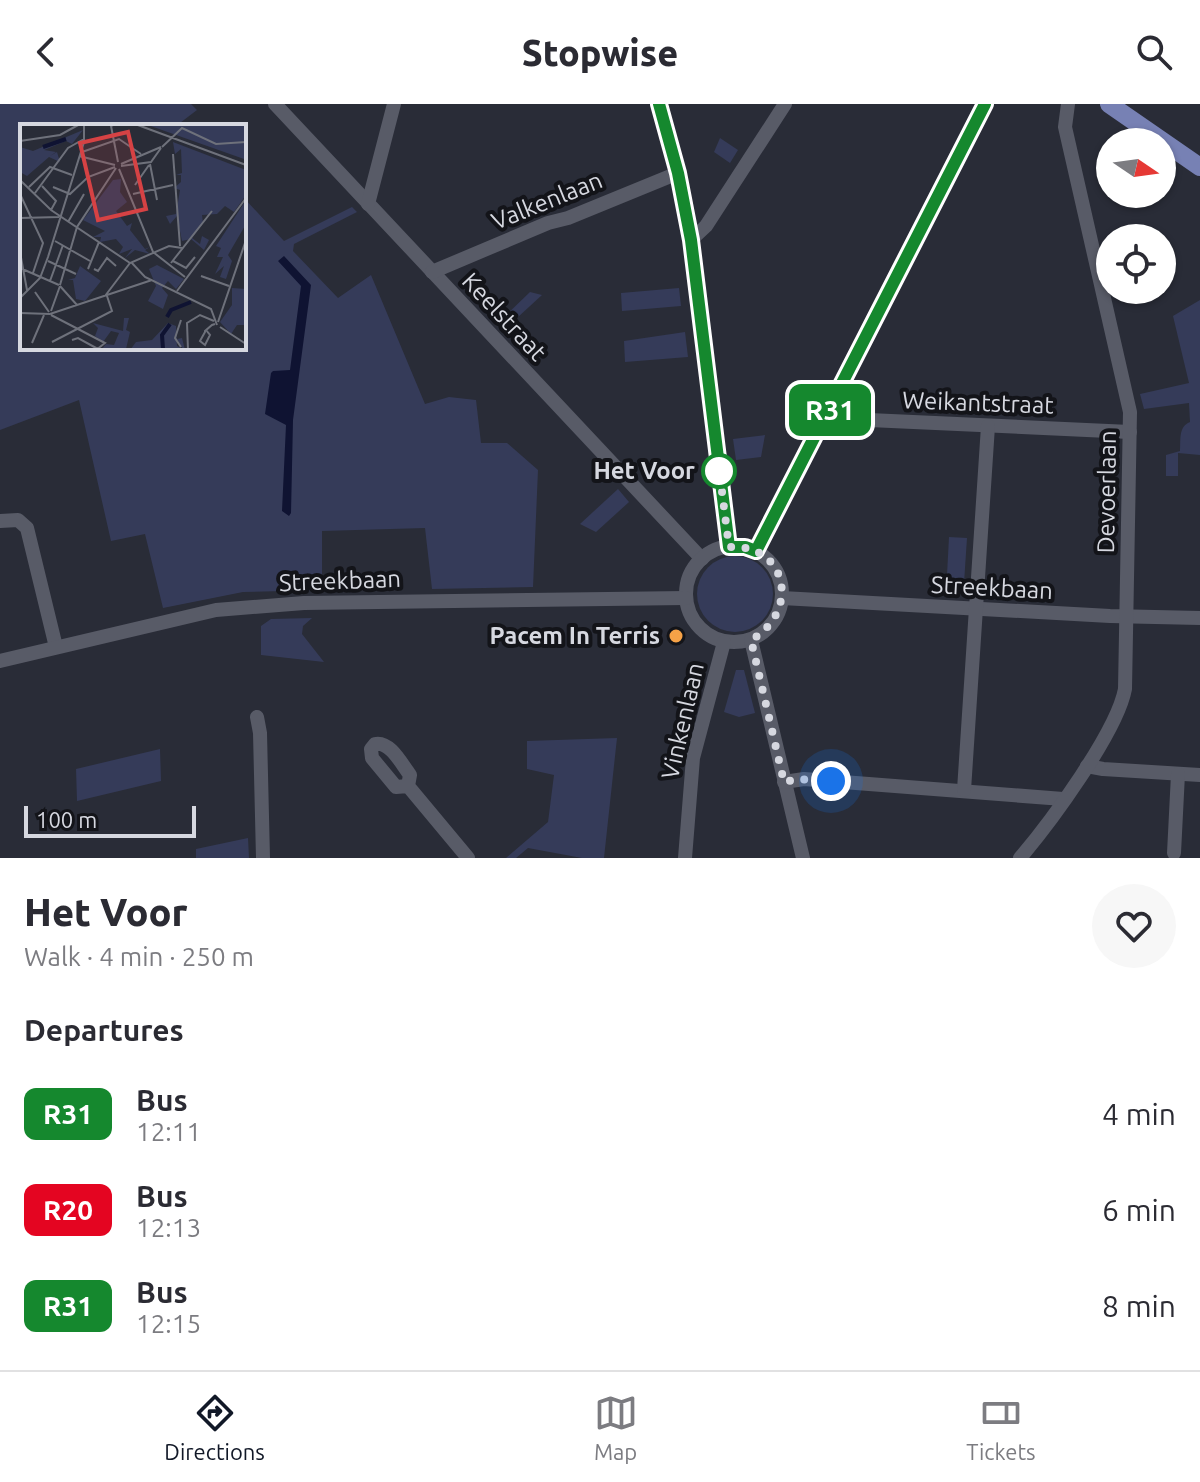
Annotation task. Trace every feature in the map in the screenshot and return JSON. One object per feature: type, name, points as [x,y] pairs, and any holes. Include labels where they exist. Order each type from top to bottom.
[{"type":"main road","points":[[1109,104],[1200,167]]},
{"type":"main road","points":[[1126,104],[1200,155]]},
{"type":"street","name":"Keelstraat","points":[[275,104],[702,559]]},
{"type":"street","points":[[368,204],[394,104]]},
{"type":"street","points":[[659,104],[678,173],[691,240],[729,547]]},
{"type":"street","points":[[691,240],[706,226],[785,104]]},
{"type":"street","points":[[756,551],[985,104]]},
{"type":"street","name":"Devoerlaan","points":[[1020,858],[1050,823],[1087,766],[1125,693],[1130,412],[1065,127],[1068,104]]},
{"type":"street","name":"Valkenlaan","points":[[432,272],[678,173]]},
{"type":"street","name":"Weikantstraat","points":[[825,418],[1130,432]]},
{"type":"street","points":[[964,790],[988,426]]},
{"type":"street","points":[[0,521],[18,520],[27,528],[56,647]]},
{"type":"street","points":[[745,547],[756,551],[776,571],[782,598],[775,619],[764,632],[751,640],[724,642],[710,636],[697,625],[688,608],[686,598],[690,576],[702,559],[715,550],[745,547]]},
{"type":"street","name":"Streekbaan","points":[[0,661],[216,610],[252,606],[686,598]]},
{"type":"street","name":"Streekbaan","points":[[782,598],[1128,617],[1200,618]]},
{"type":"street","points":[[751,640],[803,858]]},
{"type":"street","name":"Vinkenlaan","points":[[685,858],[691,772],[724,642]]},
{"type":"street","points":[[257,717],[263,858]]},
{"type":"street","points":[[1087,766],[1200,775]]},
{"type":"street","points":[[1174,856],[1178,774]]},
{"type":"street","points":[[784,782],[804,779],[1063,799]]},
{"type":"street","points":[[408,786],[468,858]]},
{"type":"shaded area","points":[[0,104],[191,104],[197,110],[179,124],[20,124],[20,350],[246,350],[246,200],[284,241],[352,207],[357,212],[294,244],[293,251],[338,298],[371,275],[425,404],[449,397],[476,400],[481,443],[507,443],[538,470],[533,587],[432,589],[425,528],[322,531],[322,590],[243,592],[163,608],[145,534],[111,541],[79,400],[0,430]]},
{"type":"shaded area","points":[[720,138],[738,150],[730,163],[714,152]]},
{"type":"shaded area","points":[[284,256],[311,285],[293,420],[289,516],[282,511],[286,425],[265,414],[271,373],[290,370],[301,286],[278,261]]},
{"type":"shaded area","points":[[679,288],[681,306],[622,311],[621,293]]},
{"type":"shaded area","points":[[530,292],[542,295],[504,330],[498,323]]},
{"type":"shaded area","points":[[1200,300],[1200,455],[1178,453],[1178,476],[1166,476],[1166,455],[1180,451],[1182,430],[1190,422],[1189,403],[1144,409],[1140,394],[1189,383],[1173,316]]},
{"type":"shaded area","points":[[685,332],[688,357],[625,362],[624,341]]},
{"type":"shaded area","points":[[765,435],[761,457],[736,460],[733,439]]},
{"type":"shaded area","points":[[618,489],[629,502],[596,532],[580,524]]},
{"type":"shaded area","points":[[949,537],[967,538],[964,583],[951,595],[946,594]]},
{"type":"shaded area","points":[[735,556],[750,559],[762,567],[770,579],[773,594],[770,609],[762,621],[750,629],[735,632],[720,629],[708,621],[700,609],[697,594],[700,579],[708,567],[720,559]]},
{"type":"shaded area","points":[[312,618],[303,626],[302,634],[324,662],[261,655],[261,626],[271,619]]},
{"type":"shaded area","points":[[736,670],[744,670],[755,713],[739,717],[724,712]]},
{"type":"shaded area","points":[[617,738],[604,858],[582,858],[528,848],[516,858],[506,858],[548,822],[554,775],[527,769],[527,741]]},
{"type":"shaded area","points":[[160,749],[161,781],[77,801],[76,769]]},
{"type":"shaded area","points":[[248,838],[249,858],[196,858],[196,849]]},
{"type":"bus line","name":"R31","points":[[659,104],[682,190],[691,240],[729,547],[756,551],[985,104]]},
{"type":"place","name":"Het Voor","points":[[719,471]]},
{"type":"place","name":"Pacem In Terris","points":[[676,636]]},
{"type":"route","points":[[719,471],[718,460],[729,547],[756,551],[771,564],[780,580],[782,598],[775,619],[764,632],[751,640],[784,782],[798,779],[831,781]]}]
